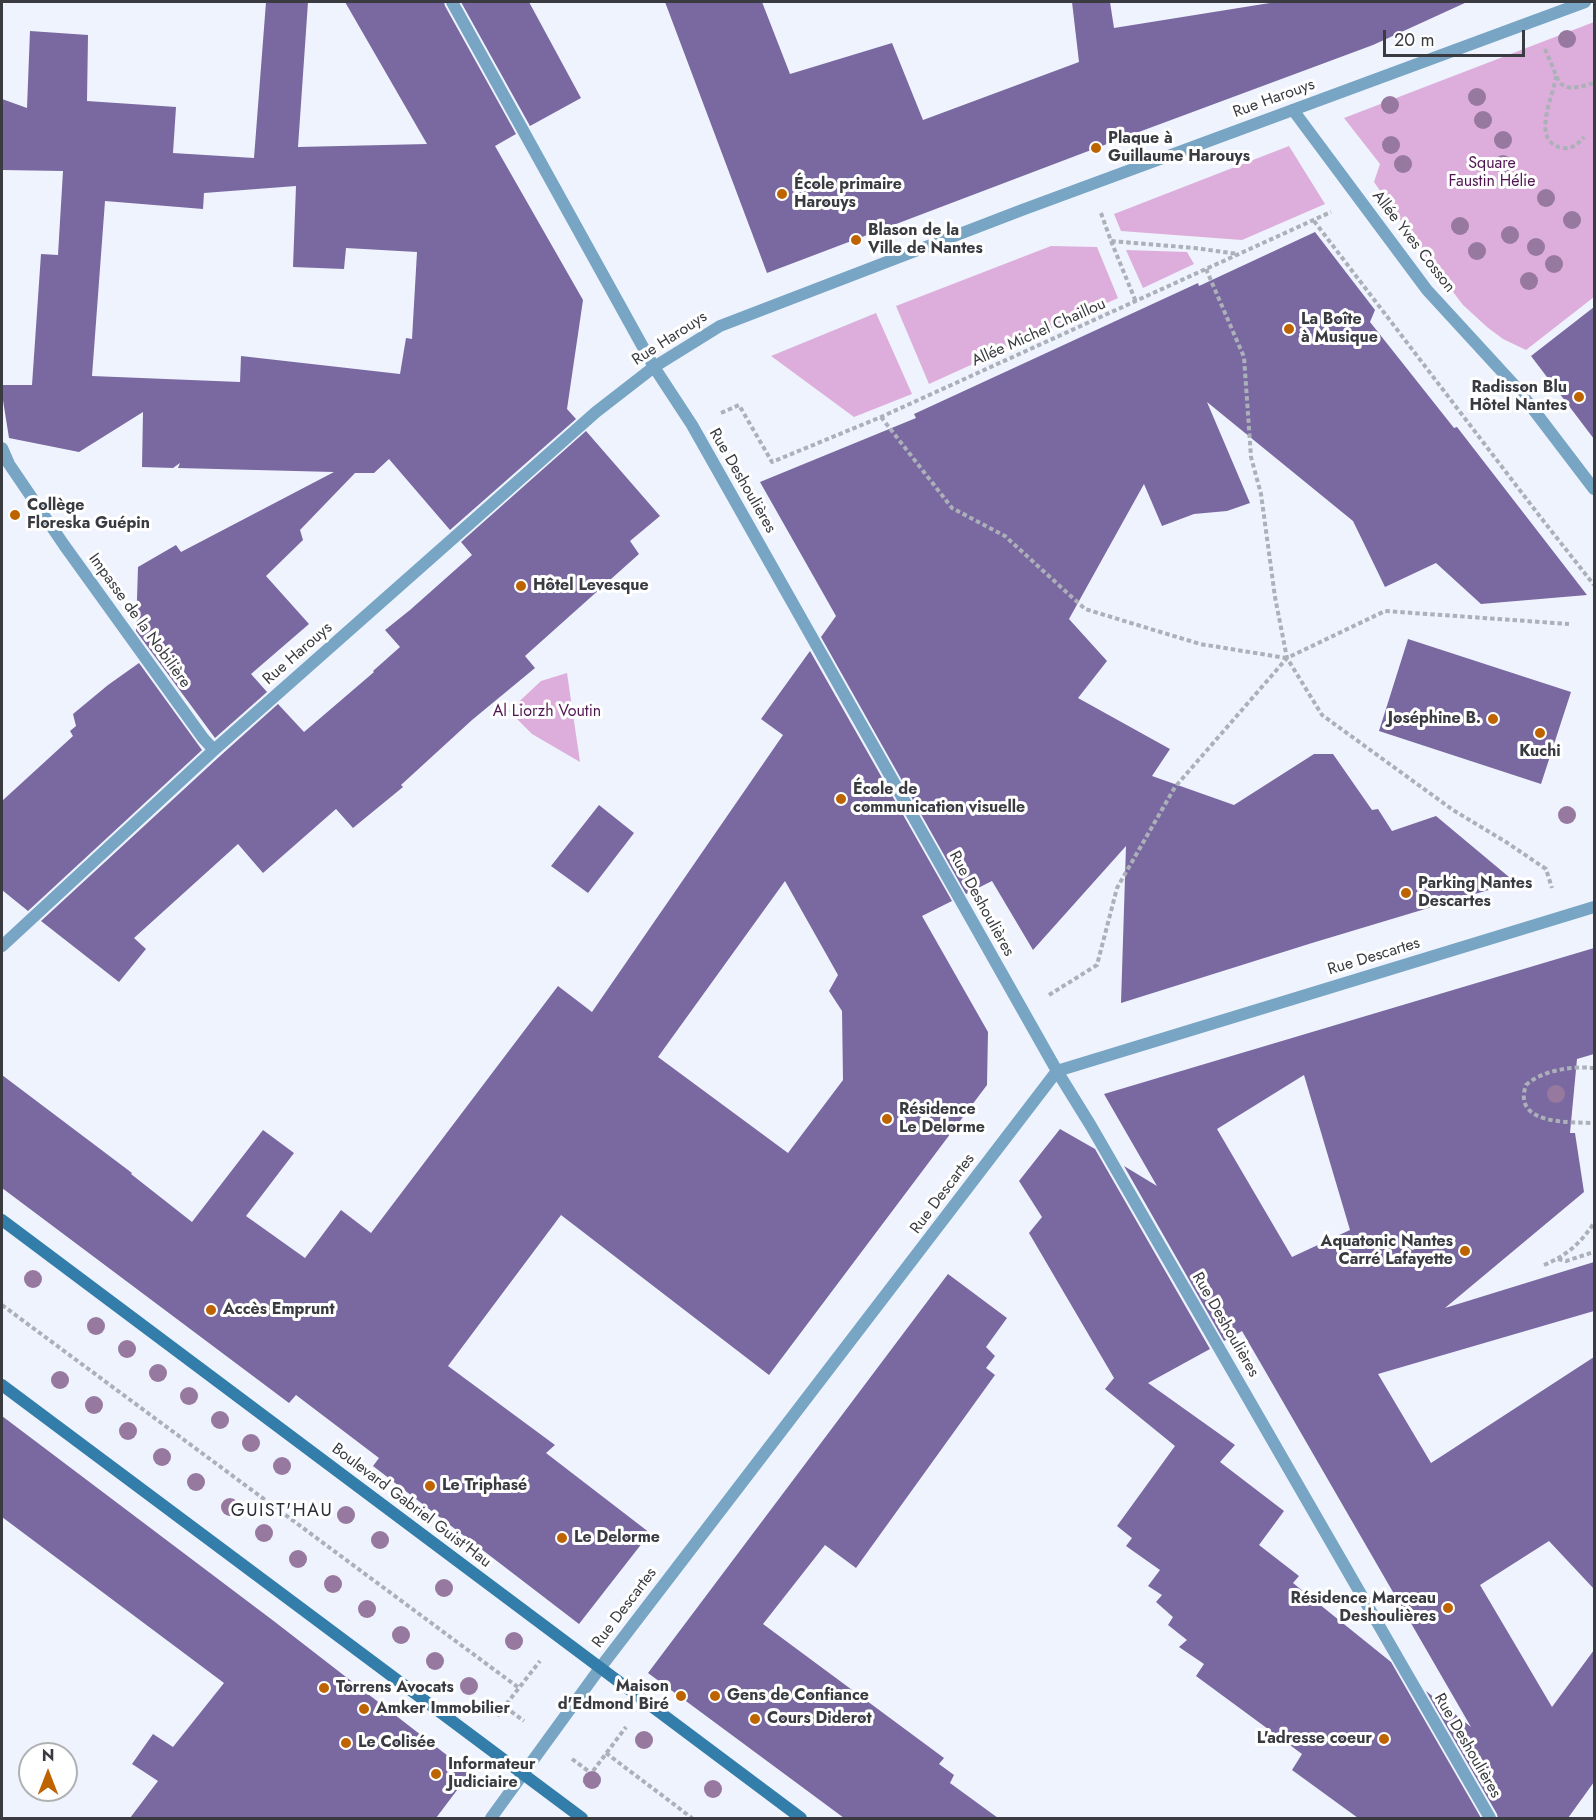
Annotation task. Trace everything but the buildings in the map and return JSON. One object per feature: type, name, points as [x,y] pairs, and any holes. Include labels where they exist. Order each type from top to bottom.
[{"type":"main road","name":"Boulevard Gabriel Guist'Hau","points":[[2,1220],[801,1818]]},
{"type":"main road","points":[[2,1385],[582,1818]]},
{"type":"street","name":"Rue Deshoulières","points":[[452,2],[654,367],[692,425],[1023,1012],[1490,1818]]},
{"type":"street","name":"Rue Harouys","points":[[2,945],[214,750],[596,412],[654,367],[720,326],[1022,210],[1585,2]]},
{"type":"street","name":"Allée Yves Cosson","points":[[1293,110],[1427,290],[1517,388],[1594,489]]},
{"type":"street","name":"Impasse de la Nobilière","points":[[2,448],[9,464],[63,544],[214,750]]},
{"type":"street","name":"Rue Descartes","points":[[491,1818],[600,1668],[1057,1071],[1594,907]]},
{"type":"path","points":[[1534,20],[1560,84],[1566,88],[1594,83]]},
{"type":"path","points":[[1556,76],[1544,124],[1545,134],[1562,148],[1575,145],[1584,137]]},
{"type":"path","points":[[1110,208],[1100,212],[1136,302]]},
{"type":"path","name":"Allée Michel Chaillou","points":[[692,425],[739,405],[772,462],[881,417],[1314,221],[1338,208]]},
{"type":"path","points":[[1314,221],[1594,585]]},
{"type":"path","points":[[1111,241],[1240,254]]},
{"type":"path","points":[[1206,269],[1244,357],[1251,457],[1262,494],[1275,597],[1287,658],[1322,715],[1453,810],[1506,842],[1546,870],[1562,917]]},
{"type":"path","points":[[881,417],[952,508],[1005,536],[1085,609],[1200,644],[1287,658]]},
{"type":"path","points":[[1023,1012],[1097,965],[1117,888],[1175,787],[1287,658],[1385,611],[1569,624]]},
{"type":"path","points":[[1594,1068],[1571,1068],[1536,1078],[1526,1085],[1523,1099],[1528,1111],[1534,1115],[1550,1119],[1594,1123]]},
{"type":"path","points":[[1544,1265],[1558,1259],[1581,1241],[1594,1223]]},
{"type":"path","points":[[1558,1259],[1566,1261],[1594,1252]]},
{"type":"path","points":[[2,1305],[519,1688]]},
{"type":"path","points":[[478,1741],[558,1637]]},
{"type":"path","points":[[566,1806],[645,1702]]},
{"type":"path","points":[[606,1753],[693,1818]]},
{"type":"green space","name":"Square Faustin Hélie","points":[[1594,22],[1594,297],[1526,350],[1503,339],[1463,305],[1374,182],[1380,164],[1344,118]]},
{"type":"green space","points":[[1289,146],[1325,204],[1242,240],[1121,231],[1114,214]]},
{"type":"green space","points":[[1051,246],[1097,247],[1118,298],[929,384],[896,306]]},
{"type":"green space","points":[[1126,250],[1187,252],[1194,264],[1143,288]]},
{"type":"green space","points":[[876,313],[912,394],[854,417],[771,356]]},
{"type":"green space","name":"Al Liorzh Voutin","points":[[567,673],[580,762],[532,734],[509,711],[541,681]]},
{"type":"place","name":"Plaque à Guillaume Harouys","points":[[1096,148]]},
{"type":"place","name":"École primaire Harouys","points":[[782,194]]},
{"type":"place","name":"Blason de la Ville de Nantes","points":[[856,240]]},
{"type":"place","name":"La Boîte à Musique","points":[[1289,329]]},
{"type":"place","name":"Radisson Blu Hôtel Nantes","points":[[1579,397]]},
{"type":"place","name":"Collège Floreska Guépin","points":[[15,515]]},
{"type":"place","name":"Hôtel Levesque","points":[[521,586]]},
{"type":"place","name":"Joséphine B.","points":[[1493,719]]},
{"type":"place","name":"Kuchi","points":[[1540,733]]},
{"type":"place","name":"École de communication visuelle","points":[[841,799]]},
{"type":"place","name":"Parking Nantes Descartes","points":[[1406,893]]},
{"type":"place","name":"Résidence Le Delorme","points":[[887,1119]]},
{"type":"place","name":"Aquatonic Nantes Carré Lafayette","points":[[1465,1251]]},
{"type":"place","name":"Accès Emprunt","points":[[211,1310]]},
{"type":"place","name":"Le Triphasé","points":[[430,1486]]},
{"type":"place","name":"Le Delorme","points":[[562,1538]]},
{"type":"place","name":"Résidence Marceau Deshoulières","points":[[1448,1608]]},
{"type":"place","name":"Torrens Avocats","points":[[324,1688]]},
{"type":"place","name":"Maison d'Edmond Biré","points":[[681,1696]]},
{"type":"place","name":"Gens de Confiance","points":[[715,1696]]},
{"type":"place","name":"Amker Immobilier","points":[[364,1709]]},
{"type":"place","name":"Cours Diderot","points":[[755,1719]]},
{"type":"place","name":"L'adresse coeur","points":[[1384,1739]]},
{"type":"place","name":"Le Colisée","points":[[346,1743]]},
{"type":"place","name":"Informateur Judiciaire","points":[[436,1774]]},
{"type":"district","name":"GUIST'HAU","points":[[282,1512]]}]
